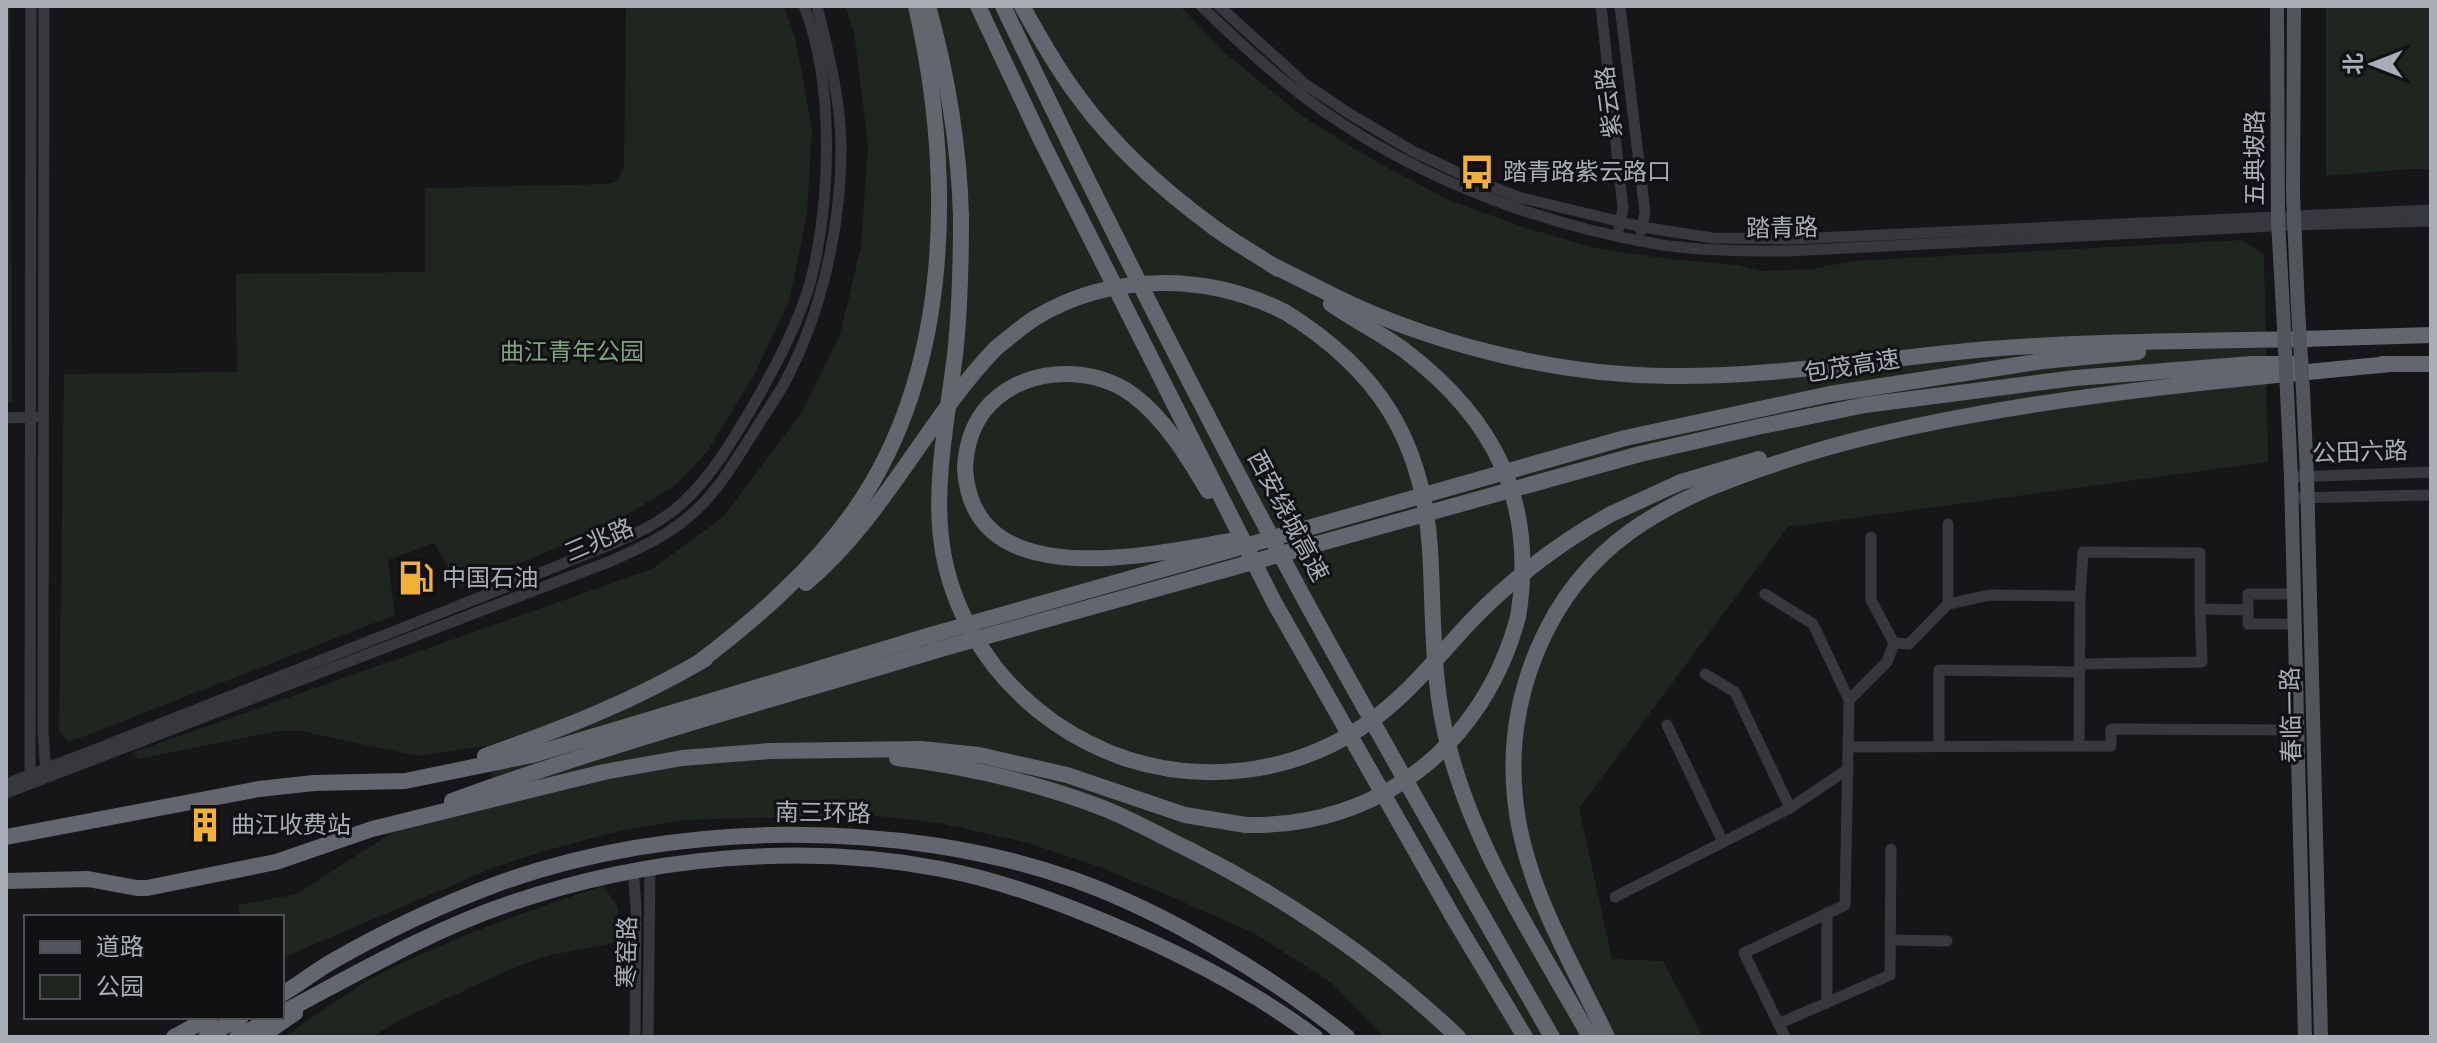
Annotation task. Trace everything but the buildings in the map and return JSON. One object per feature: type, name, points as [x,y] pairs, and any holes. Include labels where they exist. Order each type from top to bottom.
[{"type":"highway","points":[[698,663],[782,592],[830,543],[878,472],[911,397],[930,324],[938,215],[929,78],[916,6]]},
{"type":"highway","points":[[928,6],[953,123],[961,216],[960,295],[938,487],[940,541],[948,577],[973,634],[1001,674],[1024,699],[1052,722],[1094,746],[1151,766],[1221,772],[1270,766],[1317,752],[1377,717],[1405,692],[1473,619],[1566,540],[1611,514],[1671,486],[1724,468],[2057,399],[2390,364]]},
{"type":"highway","name":"西安绕城高速","points":[[978,6],[1042,142],[1262,577],[1389,806],[1525,1037]]},
{"type":"highway","name":"西安绕城高速","points":[[1003,6],[1092,190],[1240,478],[1384,743],[1552,1037]]},
{"type":"highway","points":[[386,825],[655,762],[770,751],[921,749],[979,755],[1067,775],[1203,819],[1246,825],[1291,823],[1342,811],[1384,793],[1423,767],[1453,740],[1487,694],[1507,653],[1518,617],[1524,553],[1518,514],[1498,456],[1478,422],[1449,388],[1403,350],[1213,227],[1160,185],[1082,102],[1022,6]]},
{"type":"highway","points":[[1272,265],[1352,305],[1425,333],[1513,357],[1629,374],[1668,376],[1777,372],[2036,346],[2309,339]]},
{"type":"highway","points":[[421,779],[629,701],[698,663],[765,618],[839,551],[903,471],[960,389],[996,348],[1024,326],[1086,295],[1133,284],[1178,283],[1215,288],[1251,297],[1285,312],[1322,336],[1356,366],[1385,403],[1408,445],[1421,483],[1428,525],[1437,679],[1448,748],[1467,805],[1489,854],[1590,1037]]},
{"type":"highway","name":"包茂高速","points":[[1296,530],[1625,438],[1830,394],[2030,363],[2224,344],[2431,335]]},
{"type":"highway","points":[[6,837],[284,785],[421,779],[532,755],[934,642],[1640,454],[1865,405],[2075,378],[2252,364],[2431,364]]},
{"type":"highway","points":[[1262,577],[1203,482],[1161,422],[1134,395],[1106,381],[1079,375],[1052,375],[1024,381],[1008,390],[987,407],[977,421],[969,439],[965,468],[971,502],[986,525],[1018,547],[1049,556],[1100,559],[1124,557],[1296,530]]},
{"type":"highway","points":[[1607,1037],[1544,902],[1518,823],[1513,772],[1515,732],[1525,684],[1538,647],[1556,613],[1582,576],[1631,531],[1710,487],[1842,442]]},
{"type":"highway","points":[[6,881],[88,879],[137,888],[276,862],[507,781],[934,642],[1296,530]]},
{"type":"highway","points":[[832,751],[916,760],[985,773],[1074,798],[1138,823],[1302,912],[1375,965],[1458,1037]]},
{"type":"highway","name":"南三环路","points":[[284,993],[332,962],[434,910],[498,884],[560,865],[688,841],[775,835],[854,836],[964,851],[1035,868],[1116,897],[1209,945],[1293,996],[1347,1037]]},
{"type":"highway","name":"南三环路","points":[[284,1012],[390,957],[489,911],[585,880],[650,867],[798,856],[941,869],[1003,884],[1047,899],[1190,959],[1249,992],[1315,1037]]},
{"type":"highway","points":[[284,980],[332,962]]},
{"type":"highway","points":[[260,1037],[339,984]]},
{"type":"highway","points":[[174,1037],[265,1019]]},
{"type":"highway","points":[[206,1037],[224,1027]]},
{"type":"main road","name":"五典坡路","points":[[2277,6],[2278,222],[2291,309]]},
{"type":"main road","name":"五典坡路","points":[[2291,309],[2294,6]]},
{"type":"main road","name":"春临一路","points":[[2291,309],[2303,391],[2308,497],[2321,1037]]},
{"type":"main road","name":"春临一路","points":[[2291,309],[2287,392],[2305,1037]]},
{"type":"street","points":[[30,780],[31,6]]},
{"type":"street","points":[[44,6],[43,731],[46,774]]},
{"type":"street","name":"三兆路","points":[[46,774],[646,529],[674,510],[701,483],[756,402],[782,353],[809,284],[825,193],[827,133],[821,73],[804,6]]},
{"type":"street","name":"三兆路","points":[[6,793],[30,780],[611,561],[661,536],[695,512],[724,477],[787,378],[815,309],[826,272],[839,185],[841,142],[836,97],[817,6]]},
{"type":"street","name":"踏青路","points":[[1201,6],[1300,94],[1394,154],[1498,202],[1542,217],[1617,235],[1792,239],[2278,222],[2431,210]]},
{"type":"street","name":"踏青路","points":[[1219,6],[1305,84],[1414,152],[1518,197],[1620,222],[1641,234]]},
{"type":"street","name":"紫云路","points":[[1601,6],[1623,208],[1617,235]]},
{"type":"street","name":"紫云路","points":[[1620,6],[1645,212],[1641,234]]},
{"type":"street","name":"踏青路","points":[[2294,221],[2431,221]]},
{"type":"street","points":[[6,418],[43,417]]},
{"type":"street","name":"公田六路","points":[[2291,477],[2431,472]]},
{"type":"street","name":"公田六路","points":[[2291,498],[2431,495]]},
{"type":"street","points":[[1948,524],[1948,604]]},
{"type":"street","points":[[1849,700],[1887,662],[1894,643],[1871,600],[1871,537]]},
{"type":"street","points":[[1939,746],[1939,670],[2080,668],[2202,662],[2200,553],[2083,552],[2080,596],[2080,668],[2079,746]]},
{"type":"street","points":[[1765,594],[1813,624],[1849,700],[1845,905],[1744,953],[1785,1037]]},
{"type":"street","points":[[2294,594],[2248,594],[2248,624],[2295,624]]},
{"type":"street","points":[[1894,643],[1909,644],[1948,604],[1990,595],[2080,596]]},
{"type":"street","points":[[2200,609],[2248,610]]},
{"type":"street","points":[[1705,674],[1735,692],[1790,808]]},
{"type":"street","points":[[1667,725],[1723,842]]},
{"type":"street","points":[[1848,747],[2111,746],[2111,729],[2297,730]]},
{"type":"street","points":[[1615,897],[1790,808],[1848,769]]},
{"type":"street","name":"三兆路","points":[[6,784],[30,780]]},
{"type":"street","points":[[1778,1024],[1890,975],[1891,849]]},
{"type":"street","name":"寒窑路","points":[[648,1037],[650,867]]},
{"type":"street","name":"寒窑路","points":[[633,869],[636,907],[635,1037]]},
{"type":"street","points":[[1827,913],[1827,1003]]},
{"type":"street","points":[[1890,940],[1947,941]]},
{"type":"green space","points":[[6,6],[10,6],[12,403],[6,403]]},
{"type":"green space","name":"曲江青年公园","points":[[626,6],[784,6],[795,37],[812,128],[807,215],[789,301],[754,375],[707,452],[677,484],[607,527],[461,588],[434,543],[388,560],[395,615],[69,742],[59,731],[64,374],[237,372],[236,274],[425,272],[425,188],[616,182],[624,167]]},
{"type":"green space","points":[[845,6],[1180,6],[1225,53],[1302,116],[1373,160],[1451,201],[1526,228],[1596,248],[1669,259],[1738,265],[1763,271],[1811,269],[1853,261],[2242,240],[2264,255],[2268,462],[1788,527],[1579,808],[1612,959],[1663,961],[1703,1037],[1385,1037],[1332,983],[1254,933],[1165,894],[1097,866],[1028,843],[944,824],[871,815],[682,820],[611,833],[493,868],[284,957],[284,915],[240,915],[238,905],[297,894],[410,824],[497,805],[486,746],[417,756],[301,731],[278,731],[138,759],[134,752],[652,569],[723,517],[801,414],[840,335],[861,246],[868,146],[854,32]]},
{"type":"green space","points":[[2326,6],[2431,6],[2431,169],[2326,176]]},
{"type":"green space","points":[[603,886],[618,907],[618,942],[546,956],[513,968],[404,1018],[371,1037],[284,1037],[398,965],[499,922]]},
{"type":"place","name":"踏青路紫云路口","points":[[1477,172]]},
{"type":"place","name":"中国石油","points":[[416,578]]},
{"type":"place","name":"曲江收费站","points":[[205,825]]}]
